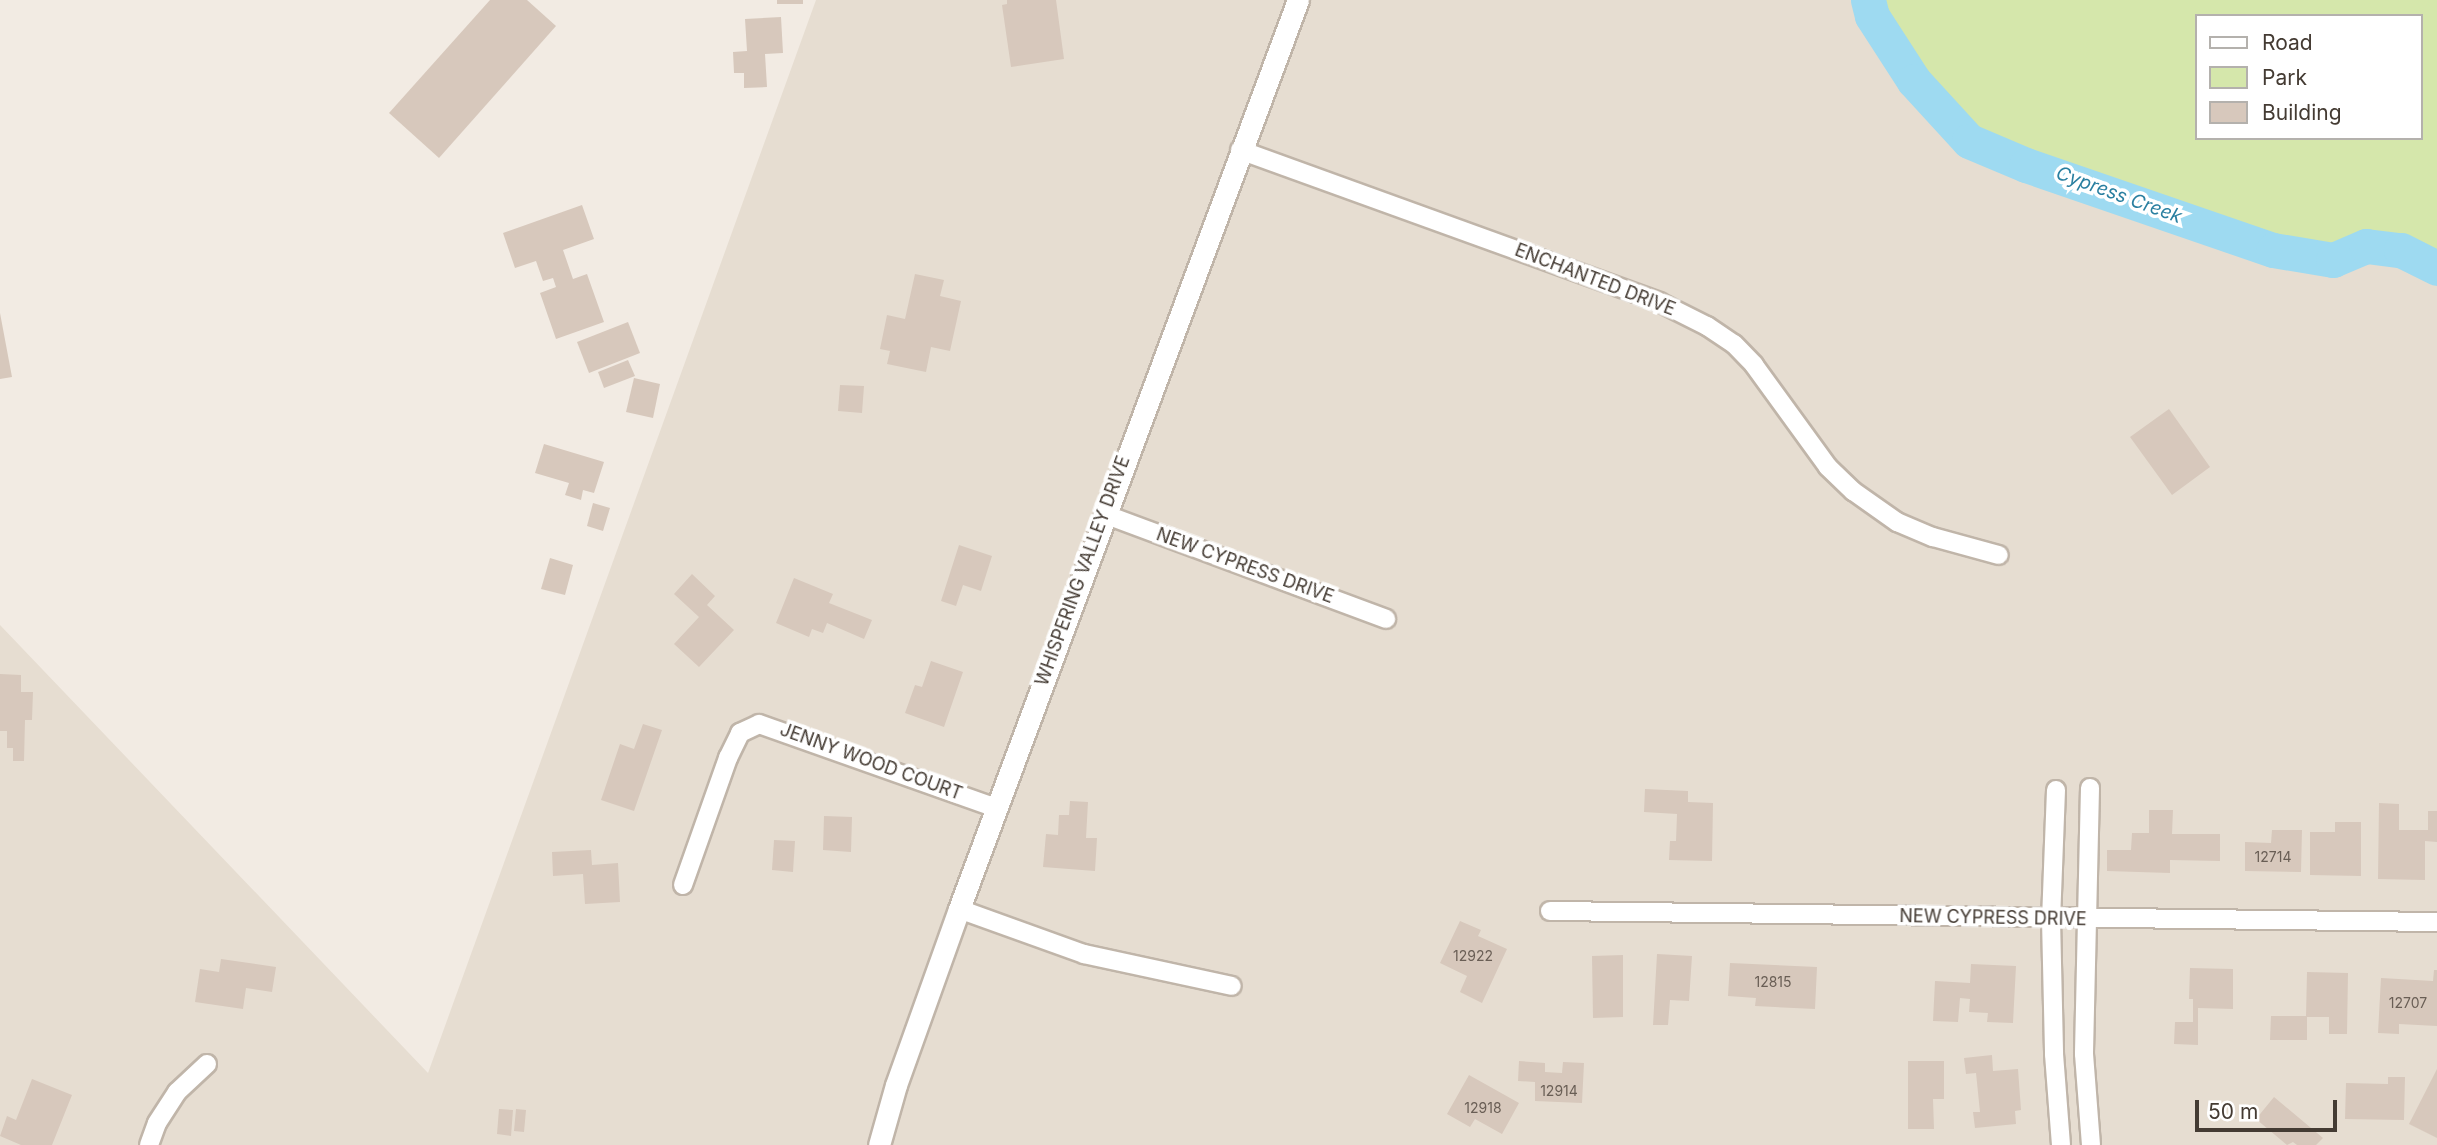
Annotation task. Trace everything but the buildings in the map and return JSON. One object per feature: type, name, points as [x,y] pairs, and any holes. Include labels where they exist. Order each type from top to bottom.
[{"type":"street","name":"WHISPERING VALLEY DRIVE","points":[[878,1145],[896,1085],[958,909],[1298,0]]},
{"type":"street","name":"ENCHANTED DRIVE","points":[[1240,150],[1659,302],[1707,326],[1734,344],[1754,365],[1828,467],[1853,491],[1897,522],[1933,537],[1999,555]]},
{"type":"street","name":"NEW CYPRESS DRIVE","points":[[1104,514],[1386,619]]},
{"type":"street","name":"JENNY WOOD COURT","points":[[683,885],[728,758],[740,733],[759,724],[996,808]]},
{"type":"street","points":[[2090,788],[2084,1054],[2091,1145]]},
{"type":"street","points":[[2056,790],[2051,919],[2054,1066],[2061,1145]]},
{"type":"street","points":[[958,909],[1084,954],[1232,985]]},
{"type":"street","name":"NEW CYPRESS DRIVE","points":[[1550,911],[2437,922]]},
{"type":"street","points":[[149,1145],[157,1123],[177,1092],[207,1064]]},
{"type":"shaded area","points":[[816,0],[1868,0],[1872,16],[2333,260],[2366,246],[2401,250],[2437,268],[2437,1145],[0,1145],[0,625],[428,1073]]},
{"type":"green space","points":[[1868,0],[2437,0],[2437,268],[2401,250],[2366,246],[2333,260],[2273,250],[2026,165],[1969,141],[1914,81],[1872,16]]},
{"type":"waterway","name":"Cypress Creek","points":[[1868,0],[1872,16],[1914,81],[1969,141],[2026,165],[2273,250],[2333,260],[2366,246],[2401,250],[2437,268]]}]
